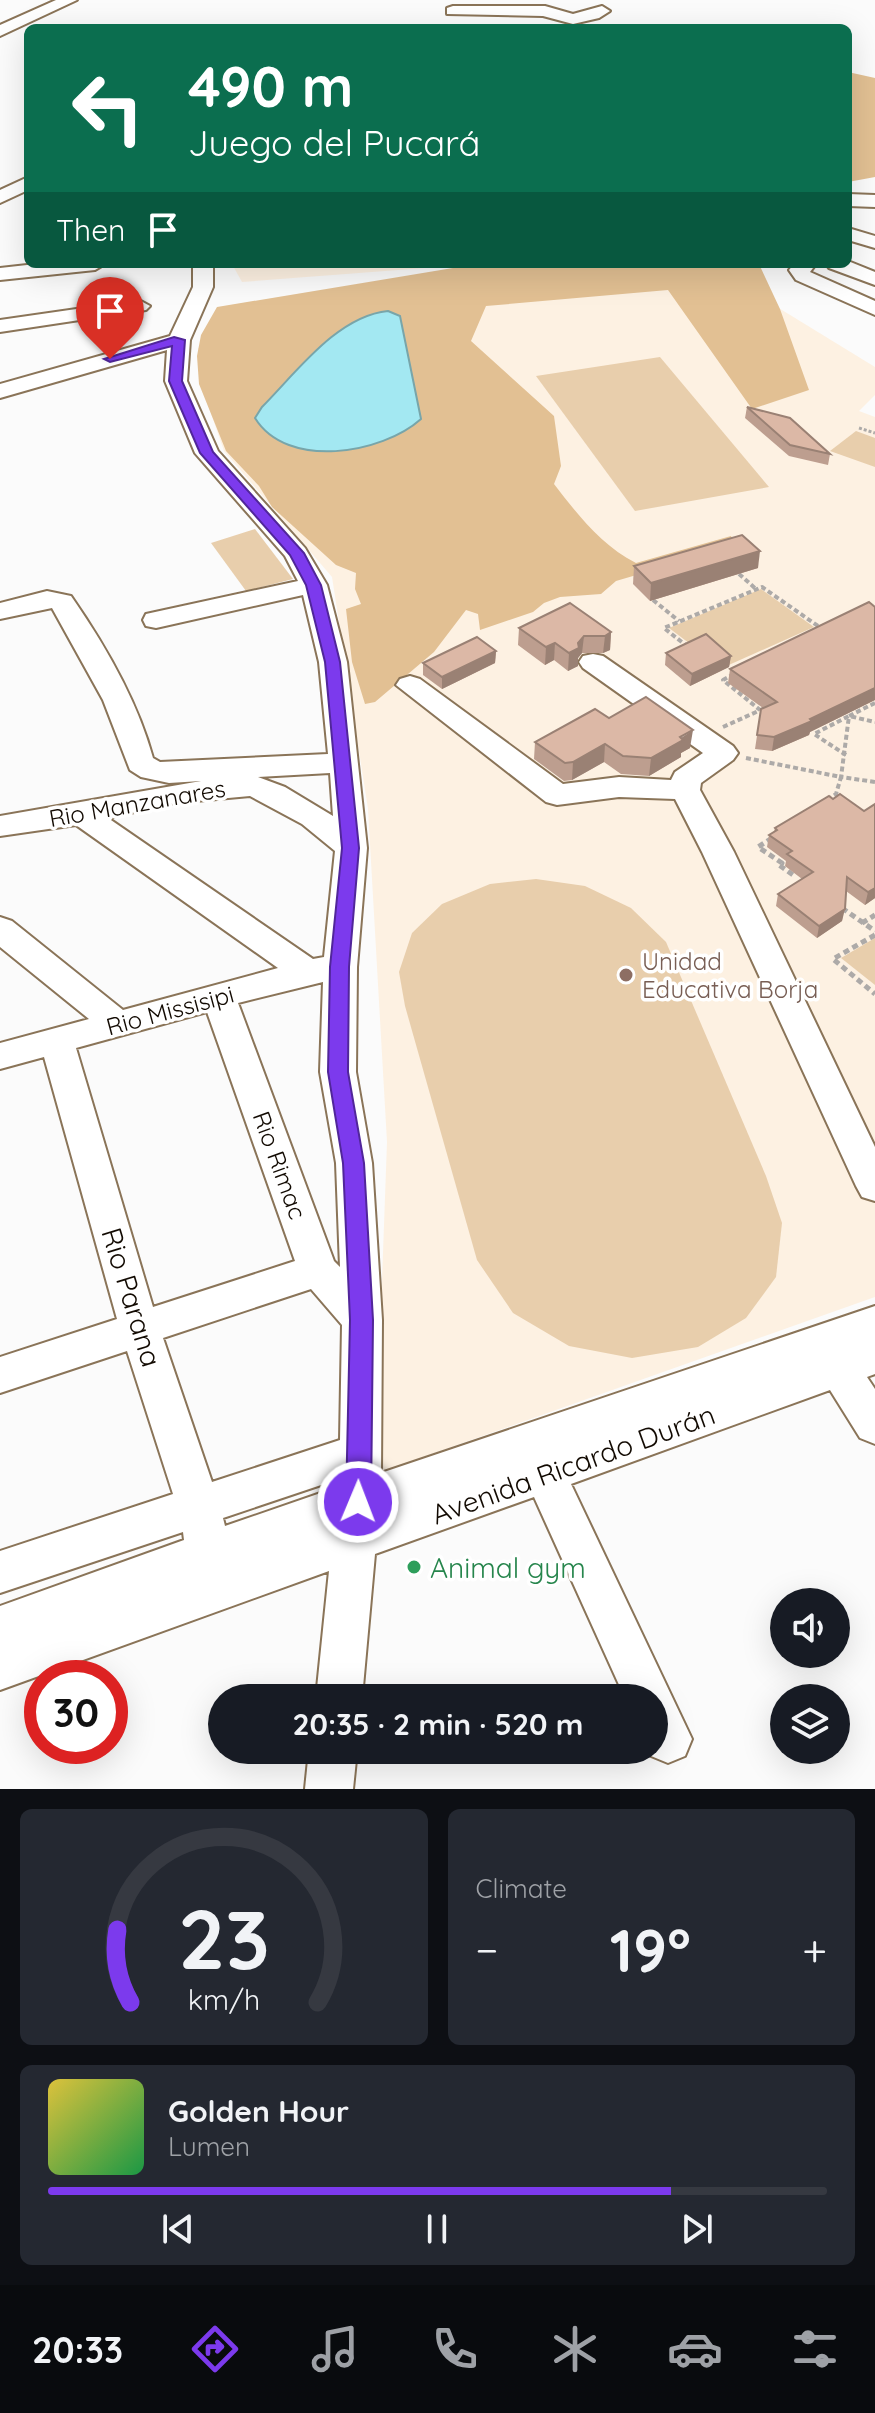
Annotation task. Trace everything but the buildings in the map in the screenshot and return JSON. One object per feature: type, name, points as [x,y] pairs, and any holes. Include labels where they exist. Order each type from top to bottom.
[{"type":"street","points":[[0,31],[69,0]]},
{"type":"street","points":[[454,10],[545,11],[555,17],[580,20],[602,11]]},
{"type":"street","points":[[0,197],[24,185]]},
{"type":"street","points":[[852,200],[875,201]]},
{"type":"street","points":[[852,235],[875,242]]},
{"type":"street","points":[[0,274],[57,268]]},
{"type":"street","points":[[211,268],[179,340],[176,381],[207,453],[296,553],[314,585],[333,662],[344,763],[351,848],[324,969],[354,1163],[362,1320],[357,1522],[340,1684]]},
{"type":"street","points":[[801,268],[799,270],[803,276],[875,309]]},
{"type":"street","points":[[846,268],[875,279]]},
{"type":"street","points":[[0,391],[102,336],[139,306]]},
{"type":"street","points":[[0,326],[179,340]]},
{"type":"street","points":[[156,620],[314,585]]},
{"type":"street","name":"Rio Manzanares","points":[[0,611],[47,599],[62,602],[118,700],[135,738],[140,763],[152,770],[169,773],[344,763]]},
{"type":"street","points":[[593,662],[723,753],[686,779],[685,790],[718,852],[875,1186]]},
{"type":"street","points":[[410,685],[557,795],[619,787],[685,790]]},
{"type":"street","name":"Rio Manzanares","points":[[0,826],[81,814],[174,793],[253,786],[274,794],[323,823],[351,848]]},
{"type":"street","points":[[81,814],[324,969]]},
{"type":"street","points":[[0,929],[118,1024]]},
{"type":"street","name":"Rio Missisipi","points":[[0,1056],[324,969]]},
{"type":"street","name":"Rio Rimac","points":[[219,997],[318,1270],[362,1320]]},
{"type":"street","name":"Rio Parana","points":[[57,1041],[140,1329],[199,1507],[209,1552]]},
{"type":"street","points":[[0,1375],[318,1270]]},
{"type":"street","name":"Avenida Ricardo Durán","points":[[0,1628],[209,1552],[357,1522],[545,1474],[845,1356],[875,1323]]},
{"type":"street","points":[[845,1356],[875,1425]]},
{"type":"street","name":"Avenida Ricardo Durán","points":[[0,1667],[357,1522],[845,1356]]},
{"type":"street","points":[[0,1572],[359,1453]]},
{"type":"street","points":[[545,1474],[643,1684]]},
{"type":"street","points":[[329,1789],[332,1764]]},
{"type":"path","points":[[859,428],[875,433]]},
{"type":"path","points":[[739,574],[756,589]]},
{"type":"path","points":[[690,649],[664,628],[762,587],[818,626],[818,632],[807,637]]},
{"type":"path","points":[[653,600],[679,622]]},
{"type":"path","points":[[714,668],[727,678]]},
{"type":"path","points":[[741,671],[723,680],[746,697],[743,699],[773,716]]},
{"type":"path","points":[[713,732],[775,702]]},
{"type":"path","points":[[814,734],[875,703]]},
{"type":"path","points":[[849,716],[875,722]]},
{"type":"path","points":[[815,809],[836,794],[846,755],[849,716]]},
{"type":"path","points":[[804,727],[846,755]]},
{"type":"path","points":[[736,750],[748,759],[875,782]]},
{"type":"path","points":[[781,832],[758,847],[782,863],[779,865],[793,875],[799,871],[808,877]]},
{"type":"path","points":[[841,906],[875,933],[833,959],[875,994]]},
{"type":"path","points":[[862,923],[875,915]]},
{"type":"shaded area","points":[[852,73],[875,78],[875,177],[852,181]]},
{"type":"shaded area","points":[[234,268],[425,268],[242,282]]},
{"type":"shaded area","points":[[453,268],[761,268],[780,309],[809,390],[752,409],[668,290],[486,306],[471,341],[554,416],[561,466],[554,484],[601,538],[636,563],[731,536],[735,546],[616,581],[601,594],[560,597],[544,603],[533,612],[480,630],[478,614],[466,610],[434,652],[375,702],[365,704],[352,662],[346,609],[361,604],[355,589],[356,573],[336,565],[272,507],[259,486],[226,451],[199,384],[197,356],[201,335],[217,307]]},
{"type":"shaded area","name":"Unidad Educativa Borja","points":[[664,268],[714,268],[875,367],[875,395],[859,411],[875,417],[875,1297],[375,1474],[387,1142],[368,809],[332,577],[224,451],[200,382],[198,348],[381,294]]},
{"type":"shaded area","points":[[660,357],[769,487],[635,511],[536,376]]},
{"type":"shaded area","points":[[856,431],[875,438],[875,467],[830,451]]},
{"type":"shaded area","points":[[255,529],[293,579],[246,591],[211,543]]},
{"type":"shaded area","points":[[761,589],[814,627],[722,668],[669,628]]},
{"type":"shaded area","points":[[536,879],[585,886],[631,908],[666,942],[766,1176],[782,1223],[776,1277],[746,1318],[698,1347],[632,1358],[569,1346],[513,1313],[477,1260],[405,1006],[399,972],[412,933],[442,904],[490,884]]},
{"type":"shaded area","points":[[875,938],[875,985],[841,958]]},
{"type":"water","points":[[388,311],[400,316],[421,419],[383,441],[335,451],[289,445],[270,434],[255,418],[303,363],[335,335],[369,315]]},
{"type":"place","name":"Unidad Educativa Borja","points":[[626,975]]},
{"type":"place","name":"Animal gym","points":[[414,1567]]},
{"type":"route","points":[[110,359],[179,340],[176,381],[207,453],[296,553],[314,585],[333,662],[351,848],[340,967],[338,1072],[354,1163],[362,1320],[358,1502]]}]
